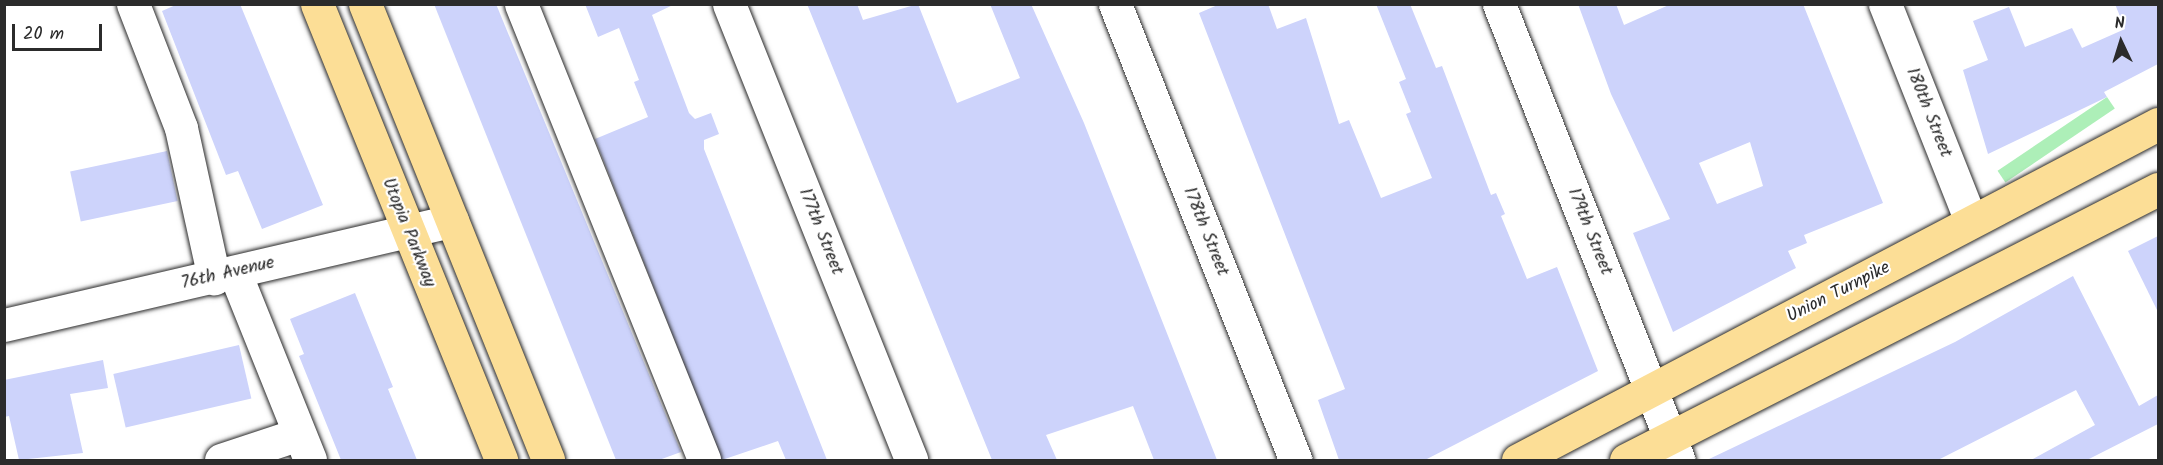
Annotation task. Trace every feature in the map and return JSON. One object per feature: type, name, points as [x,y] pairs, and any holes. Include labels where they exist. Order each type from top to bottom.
[{"type":"main road","name":"Utopia Parkway","points":[[317,4],[407,233],[501,460]]},
{"type":"main road","points":[[365,4],[548,460]]},
{"type":"main road","name":"Union Turnpike","points":[[1518,460],[2158,124]]},
{"type":"main road","points":[[1626,460],[1675,448],[2158,189]]},
{"type":"street","points":[[133,4],[181,128],[224,275],[304,447],[221,460]]},
{"type":"street","points":[[521,4],[704,460]]},
{"type":"street","name":"177th Street","points":[[729,4],[911,460]]},
{"type":"street","name":"178th Street","points":[[1115,4],[1296,460]]},
{"type":"street","name":"179th Street","points":[[1499,4],[1675,448]]},
{"type":"street","name":"180th Street","points":[[1885,4],[1971,221]]},
{"type":"street","name":"76th Avenue","points":[[4,325],[452,221]]},
{"type":"green space","points":[[2107,97],[2115,109],[2005,182],[1998,171]]},
{"type":"building","points":[[178,4],[240,4],[323,205],[262,229],[238,171],[226,175],[162,11]]},
{"type":"building","points":[[434,4],[496,4],[681,452],[659,460],[616,460]]},
{"type":"building","points":[[585,4],[675,4],[652,15],[689,113],[695,119],[711,113],[719,134],[704,140],[704,149],[827,460],[786,460],[778,441],[722,460],[595,139],[648,117],[634,82],[639,80],[619,28],[598,37]]},
{"type":"building","points":[[807,4],[857,4],[863,20],[918,4],[957,103],[1020,78],[990,4],[1031,4],[1084,123],[1217,460],[1154,460],[1133,406],[1046,435],[1057,460],[992,460]]},
{"type":"building","points":[[1220,4],[1268,4],[1277,29],[1306,18],[1339,124],[1349,120],[1381,198],[1432,178],[1406,114],[1411,112],[1399,82],[1406,79],[1376,4],[1410,4],[1436,68],[1442,66],[1491,195],[1496,193],[1505,214],[1501,216],[1527,279],[1557,267],[1598,371],[1425,460],[1339,460],[1318,400],[1345,389],[1199,13]]},
{"type":"building","points":[[1578,4],[1616,4],[1624,25],[1671,4],[1803,4],[1883,203],[1804,235],[1807,243],[1788,251],[1796,268],[1673,332],[1633,233],[1670,219],[1611,94]],"holes":[[[1750,142],[1763,186],[1717,204],[1699,163]]]},
{"type":"building","points":[[2115,4],[2158,4],[2158,64],[2104,92],[2107,97],[1988,154],[1963,70],[1988,60],[1973,21],[2009,7],[2025,47],[2072,28],[2082,48],[2125,29]]},
{"type":"building","points":[[167,151],[178,201],[81,221],[70,172]]},
{"type":"building","points":[[2158,236],[2158,312],[2128,251]]},
{"type":"building","points":[[2073,276],[2139,406],[2158,395],[2158,424],[2087,460],[2031,460],[2095,425],[2076,390],[1938,460],[1707,460],[1955,342]]},
{"type":"building","points":[[355,293],[393,387],[388,389],[417,460],[341,460],[299,356],[304,354],[290,319]]},
{"type":"building","points":[[239,345],[251,399],[126,428],[113,374]]},
{"type":"building","points":[[103,360],[108,388],[70,394],[83,453],[19,460],[9,416],[4,417],[4,380]]}]
